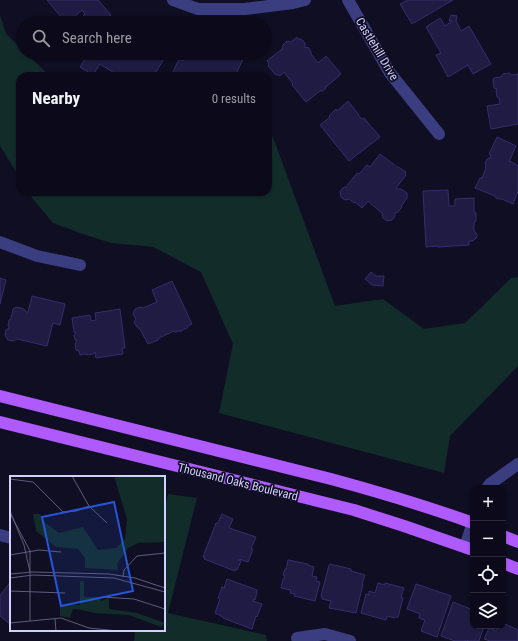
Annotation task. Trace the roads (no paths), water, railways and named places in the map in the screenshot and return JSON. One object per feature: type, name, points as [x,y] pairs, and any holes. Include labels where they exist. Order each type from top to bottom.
[{"type":"main road","points":[[0,396],[331,478],[470,521]]},
{"type":"main road","name":"Thousand Oaks Boulevard","points":[[0,422],[354,510],[469,548]]},
{"type":"main road","points":[[506,537],[518,542]]},
{"type":"main road","points":[[506,564],[518,569]]},
{"type":"street","points":[[173,0],[198,9],[245,9],[305,0]]},
{"type":"street","name":"Castlehill Drive","points":[[348,0],[390,73],[439,134]]},
{"type":"street","points":[[0,242],[37,256],[80,265]]},
{"type":"street","points":[[489,485],[518,464]]},
{"type":"street","points":[[0,535],[10,538]]},
{"type":"street","points":[[296,638],[325,634],[350,641]]}]
